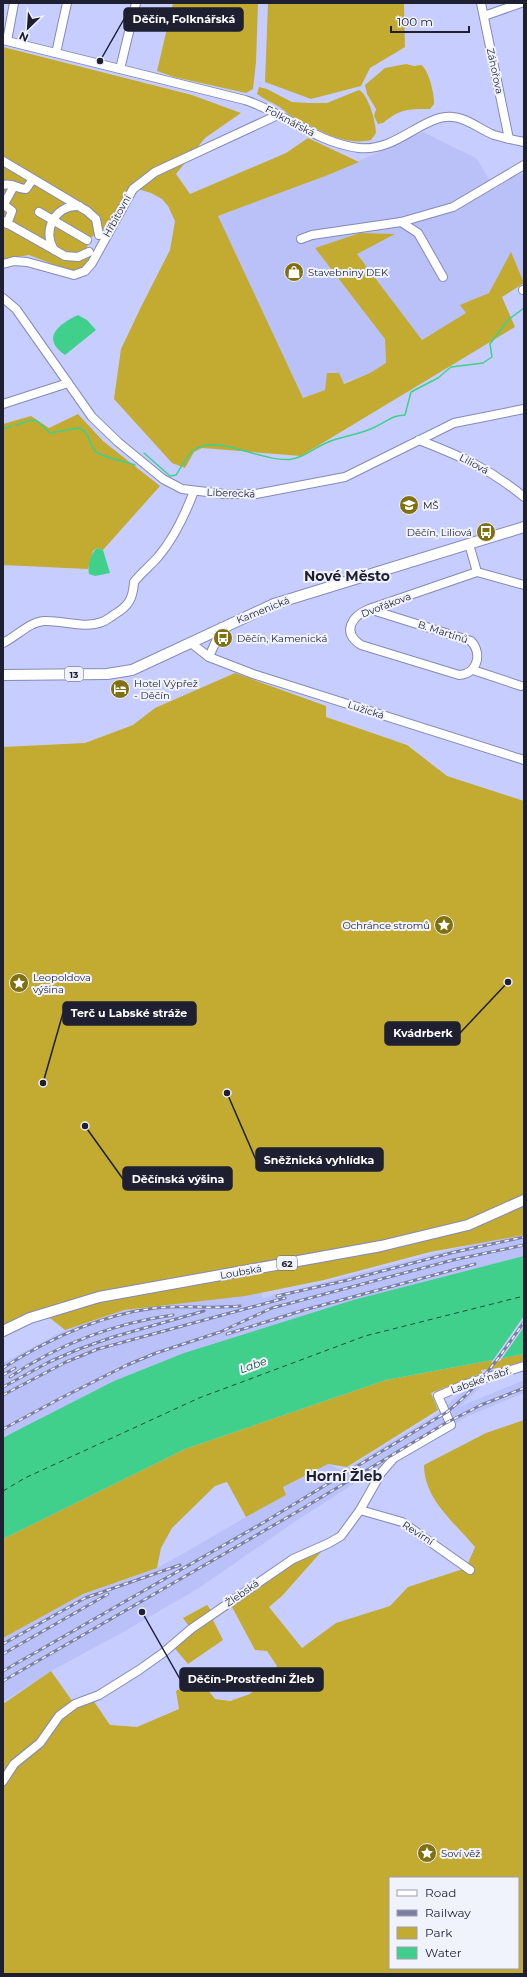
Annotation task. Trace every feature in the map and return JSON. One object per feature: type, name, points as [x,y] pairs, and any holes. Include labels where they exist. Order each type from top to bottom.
[{"type":"main road","name":"Kamenická","points":[[3,675],[116,674],[132,670],[274,604],[524,527]]},
{"type":"main road","name":"Loubská","points":[[3,1331],[30,1318],[99,1297],[381,1246],[468,1225],[524,1200]]},
{"type":"street","points":[[5,40],[14,3]]},
{"type":"street","points":[[56,52],[67,3]]},
{"type":"street","points":[[120,70],[136,3]]},
{"type":"street","name":"Záhořova","points":[[481,3],[509,139]]},
{"type":"street","points":[[484,16],[521,3]]},
{"type":"street","name":"Folknářská","points":[[5,40],[244,100],[280,114],[319,136],[342,145],[359,148],[372,148],[387,145],[437,119],[452,117],[466,121],[494,135],[524,142]]},
{"type":"street","name":"Hřbitovní","points":[[3,264],[14,261],[27,262],[74,275],[85,271],[92,263],[133,189],[155,172],[280,114]]},
{"type":"street","points":[[3,161],[93,215],[98,224],[99,235]]},
{"type":"street","points":[[301,239],[312,235],[401,222],[453,207],[524,165]]},
{"type":"street","points":[[3,185],[7,184],[21,189],[26,189],[33,179]]},
{"type":"street","points":[[14,186],[3,204],[12,211],[5,222],[71,258],[89,252]]},
{"type":"street","points":[[54,250],[49,235],[52,220],[62,210],[79,206]]},
{"type":"street","points":[[39,212],[87,240]]},
{"type":"street","points":[[401,222],[418,233],[443,277]]},
{"type":"street","points":[[3,298],[16,309],[92,417],[118,442],[163,479],[182,489],[194,491]]},
{"type":"street","points":[[3,404],[68,384]]},
{"type":"street","name":"Liberecká","points":[[3,643],[32,625],[43,621],[89,624],[102,622],[122,610],[131,601],[134,582],[158,557],[172,539],[184,518],[194,491],[224,494],[256,494],[345,478],[454,423],[479,416],[524,409]]},
{"type":"street","name":"Liliová","points":[[419,440],[462,456],[492,473],[523,496]]},
{"type":"street","points":[[469,544],[477,572],[524,585]]},
{"type":"street","name":"Dvořákova","points":[[473,670],[466,675],[459,675],[361,645],[355,641],[351,634],[351,624],[354,618],[360,613],[369,609],[477,572]]},
{"type":"street","name":"B. Martinů","points":[[369,609],[471,641],[477,647],[478,658],[473,670]]},
{"type":"street","points":[[209,657],[222,627]]},
{"type":"street","name":"Lužická","points":[[191,643],[209,657],[253,674],[524,760]]},
{"type":"street","points":[[473,670],[521,686]]},
{"type":"street","name":"Labské nábř.","points":[[438,1396],[466,1384],[524,1366]]},
{"type":"street","name":"Žlebská","points":[[3,1781],[14,1764],[40,1743],[59,1716],[75,1704],[99,1696],[139,1670],[163,1653],[191,1629],[293,1559],[341,1536],[360,1510],[381,1473],[394,1458],[451,1425],[438,1396]]},
{"type":"street","name":"Revírní","points":[[360,1510],[402,1522],[450,1554],[470,1570]]},
{"type":"shaded area","points":[[423,132],[476,158],[495,189],[512,177],[524,173],[524,283],[511,253],[489,293],[461,305],[467,313],[422,340],[356,254],[394,234],[315,248],[385,339],[386,363],[370,373],[303,398],[218,216],[328,175]]},
{"type":"shaded area","points":[[524,1235],[524,1256],[353,1300],[184,1353],[114,1381],[3,1438],[3,1363],[65,1330],[124,1310],[261,1292],[263,1298],[481,1242]]},
{"type":"shaded area","points":[[489,1379],[459,1407],[524,1380],[524,1393],[468,1416],[375,1470],[293,1523],[199,1588],[118,1635],[51,1671],[3,1702],[3,1638],[83,1594],[157,1568],[286,1495],[283,1487],[328,1464],[343,1471],[434,1416],[472,1384]]},
{"type":"green space","points":[[173,3],[258,3],[256,62],[253,89],[246,93],[174,77],[157,71]]},
{"type":"green space","points":[[268,3],[404,3],[405,47],[370,68],[361,86],[311,99],[265,82]]},
{"type":"green space","points":[[3,47],[192,95],[241,113],[205,138],[176,174],[190,194],[286,153],[308,138],[359,162],[218,216],[303,398],[325,390],[327,373],[339,373],[344,384],[370,373],[386,363],[385,339],[315,248],[360,233],[395,234],[357,254],[422,340],[466,313],[460,305],[489,293],[511,252],[524,283],[502,297],[515,327],[301,456],[202,448],[194,452],[185,468],[172,463],[114,399],[121,349],[170,250],[175,221],[168,206],[162,199],[151,193],[131,187],[104,234],[97,233],[89,239],[86,252],[91,258],[84,269],[73,272],[29,255],[3,259]]},
{"type":"green space","points":[[406,64],[414,66],[421,65],[424,67],[430,82],[434,104],[430,109],[415,109],[399,112],[383,123],[378,124],[374,116],[376,109],[367,94],[365,85],[385,68]]},
{"type":"green space","points":[[259,87],[267,89],[292,102],[308,103],[327,103],[359,90],[363,93],[369,103],[375,123],[376,133],[371,140],[360,141],[350,141],[329,135],[291,116],[257,94]]},
{"type":"green space","points":[[78,414],[103,441],[160,486],[103,550],[97,548],[93,551],[88,569],[3,565],[3,424],[31,416],[49,428]]},
{"type":"green space","points":[[235,673],[326,706],[326,717],[407,745],[447,776],[524,801],[524,1195],[464,1223],[380,1243],[102,1292],[3,1327],[3,747],[85,743],[133,725],[155,708]]},
{"type":"green space","points":[[524,1206],[524,1235],[430,1252],[324,1280],[245,1296],[124,1310],[65,1330],[50,1318],[101,1301],[377,1251],[465,1231]]},
{"type":"green space","points":[[524,1354],[524,1361],[500,1368],[481,1370],[482,1373],[431,1393],[438,1410],[347,1467],[328,1464],[283,1487],[286,1495],[246,1517],[227,1482],[215,1486],[172,1528],[161,1548],[157,1568],[83,1594],[3,1638],[3,1539],[185,1449],[386,1380]]},
{"type":"green space","points":[[524,1420],[524,1974],[3,1974],[3,1704],[51,1671],[75,1705],[93,1700],[110,1725],[137,1727],[179,1709],[176,1691],[199,1678],[215,1699],[230,1701],[250,1694],[277,1666],[267,1651],[255,1650],[232,1607],[213,1620],[223,1640],[188,1664],[172,1645],[191,1629],[183,1618],[207,1605],[213,1613],[264,1578],[329,1543],[282,1596],[269,1607],[302,1648],[336,1623],[390,1606],[408,1587],[466,1568],[475,1547],[450,1519],[435,1499],[429,1489],[425,1477],[424,1465],[486,1433]]},
{"type":"water","points":[[78,315],[87,320],[96,330],[65,355],[54,343],[53,337],[59,327]]},
{"type":"water","points":[[97,548],[103,550],[110,573],[95,576],[89,574],[90,560]]},
{"type":"water","name":"Labe","points":[[524,1256],[524,1354],[386,1380],[185,1449],[3,1539],[3,1438],[114,1381],[184,1353],[353,1300]]},
{"type":"pier","points":[[524,1316],[524,1327],[500,1361],[491,1363]]},
{"type":"waterway","points":[[144,453],[170,476],[176,475],[191,452],[204,446],[216,445],[228,447],[281,459],[292,459],[301,456],[332,441],[363,432],[392,418],[405,415],[411,392],[438,378],[451,367],[483,363],[492,357],[490,344],[508,320],[524,308]]},
{"type":"waterway","points":[[16,425],[31,420],[37,421],[50,433],[79,428],[86,433],[93,447],[98,453],[106,457],[135,465]]},
{"type":"waterway","points":[[3,429],[11,426]]},
{"type":"ferry route","points":[[3,1491],[25,1478],[199,1398],[365,1336],[524,1296]]},
{"type":"railway","points":[[277,1296],[348,1280],[455,1252],[524,1237]]},
{"type":"railway","points":[[3,1429],[127,1365],[156,1353],[220,1332],[272,1308],[453,1260],[524,1245]]},
{"type":"railway","points":[[227,1334],[304,1310],[475,1264]]},
{"type":"railway","points":[[3,1395],[66,1362],[98,1349],[285,1298]]},
{"type":"railway","points":[[3,1368],[20,1357],[57,1338],[95,1322],[115,1316],[155,1308],[240,1306]]},
{"type":"railway","points":[[3,1387],[49,1362],[79,1349],[113,1337],[204,1311]]},
{"type":"railway","points":[[10,1377],[28,1365],[68,1345],[109,1329],[130,1323],[173,1315]]},
{"type":"railway","points":[[3,1671],[261,1524],[447,1412],[479,1381],[524,1322]]},
{"type":"railway","points":[[3,1375],[15,1368]]},
{"type":"railway","points":[[3,1681],[295,1513],[444,1424],[481,1405],[524,1388]]},
{"type":"railway","points":[[3,1644],[85,1598],[180,1565]]},
{"type":"railway","points":[[3,1654],[108,1594]]},
{"type":"place","name":"Děčín, Folknářská","points":[[100,61]]},
{"type":"place","name":"Stavebniny DEK","points":[[294,272]]},
{"type":"place","name":"MŠ","points":[[409,505]]},
{"type":"place","name":"Děčín, Liliová","points":[[486,532]]},
{"type":"place","name":"Děčín, Kamenická","points":[[223,638]]},
{"type":"place","name":"Hotel Výpřež - Děčín","points":[[120,689]]},
{"type":"place","name":"Ochránce stromů","points":[[444,925]]},
{"type":"place","name":"Kvádrberk","points":[[508,982]]},
{"type":"place","name":"Leopoldova výšina","points":[[19,983]]},
{"type":"place","name":"Terč u Labské stráže","points":[[43,1083]]},
{"type":"place","name":"Sněžnická vyhlídka","points":[[227,1093]]},
{"type":"place","name":"Děčínská výšina","points":[[85,1126]]},
{"type":"place","name":"Děčín-Prostřední Žleb","points":[[142,1612]]},
{"type":"place","name":"Soví věž","points":[[427,1853]]},
{"type":"district","name":"Nové Město","points":[[347,576]]},
{"type":"district","name":"Horní Žleb","points":[[344,1476]]}]
